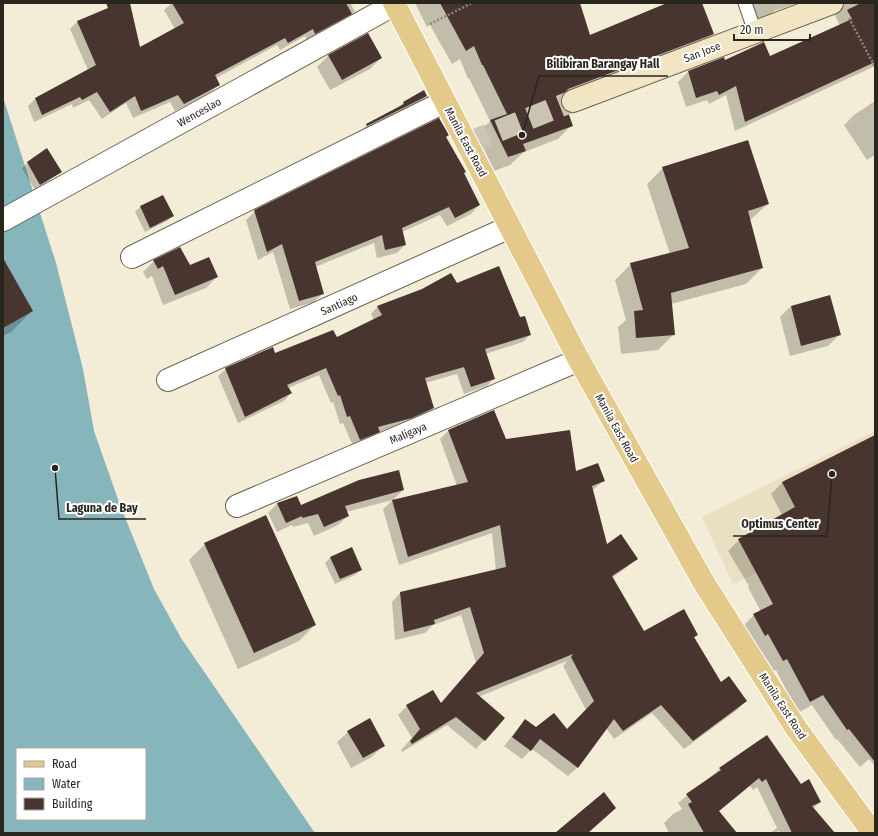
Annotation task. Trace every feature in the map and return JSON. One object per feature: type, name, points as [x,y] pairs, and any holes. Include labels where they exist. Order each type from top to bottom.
[{"type":"main road","name":"Manila East Road","points":[[394,3],[444,102],[468,143],[579,360],[704,583],[796,728],[873,833]]},
{"type":"street","name":"Wenceslao","points":[[3,220],[394,3]]},
{"type":"street","name":"San Jose","points":[[573,101],[755,32],[840,10]]},
{"type":"street","points":[[132,257],[444,102]]},
{"type":"street","name":"Santiago","points":[[168,380],[510,227]]},
{"type":"street","name":"Maligaya","points":[[237,506],[579,360]]},
{"type":"lane","points":[[745,3],[755,32]]},
{"type":"path","points":[[410,34],[472,3]]},
{"type":"path","points":[[840,10],[875,67]]},
{"type":"shaded area","points":[[875,431],[875,517],[733,584],[702,517]]},
{"type":"water","points":[[3,97],[56,263],[83,369],[94,431],[120,505],[154,589],[181,638],[315,833],[3,833]]},
{"type":"building","points":[[106,3],[130,3],[140,47],[184,23],[172,3],[346,3],[352,14],[315,34],[313,29],[288,43],[285,38],[215,75],[220,85],[184,104],[178,95],[141,111],[135,96],[110,112],[97,92],[82,100],[80,97],[42,115],[35,98],[96,65],[77,21],[108,8]]},
{"type":"building","points":[[440,3],[580,3],[590,35],[667,3],[702,3],[714,34],[568,89],[562,96],[561,105],[568,112],[573,126],[523,144],[526,151],[508,157],[490,120],[507,114],[474,46],[466,51]]},
{"type":"building","points":[[861,3],[875,3],[875,62],[745,122],[736,86],[719,95],[717,91],[696,98],[688,71],[724,57],[725,60],[764,42],[770,56],[852,19],[847,10]]},
{"type":"building","points":[[368,33],[382,58],[342,80],[328,55]]},
{"type":"building","points":[[424,90],[427,96],[367,126],[366,124],[404,104],[403,102]]},
{"type":"building","points":[[439,118],[449,135],[446,137],[466,172],[464,173],[480,205],[455,218],[449,207],[402,228],[406,245],[385,250],[382,235],[315,262],[324,294],[299,301],[282,244],[267,252],[254,210]]},
{"type":"building","points":[[748,140],[769,204],[748,211],[763,268],[671,293],[675,335],[636,338],[634,311],[643,310],[630,263],[689,248],[662,167]]},
{"type":"building","points":[[47,148],[62,172],[40,185],[27,162]]},
{"type":"building","points":[[163,195],[174,216],[150,228],[140,206]]},
{"type":"building","points":[[180,247],[190,265],[209,257],[218,277],[175,295],[163,266],[158,269],[153,260]]},
{"type":"building","points":[[3,258],[33,311],[3,328]]},
{"type":"building","points":[[499,266],[520,317],[525,316],[531,335],[485,349],[495,379],[471,387],[464,367],[425,378],[434,408],[412,418],[378,427],[380,432],[360,440],[350,416],[347,417],[340,395],[338,396],[326,368],[287,385],[292,393],[245,417],[225,368],[273,347],[275,353],[333,330],[337,337],[382,315],[377,306],[422,289],[451,273],[457,283]]},
{"type":"building","points":[[830,295],[841,335],[801,346],[791,306]]},
{"type":"building","points":[[494,410],[506,439],[570,430],[576,471],[598,463],[605,481],[592,486],[607,544],[621,534],[638,559],[612,576],[644,631],[684,609],[698,635],[694,637],[721,682],[729,676],[747,701],[693,741],[661,705],[623,731],[614,719],[578,768],[540,739],[531,751],[512,737],[525,719],[536,727],[554,713],[567,729],[594,701],[571,657],[573,654],[476,693],[505,718],[485,741],[456,717],[412,744],[410,741],[420,729],[406,705],[433,690],[441,703],[484,653],[470,607],[434,620],[435,624],[404,632],[400,592],[506,567],[500,525],[408,557],[392,500],[468,482],[448,430]]},
{"type":"building","points":[[875,435],[875,762],[849,729],[847,730],[823,695],[810,702],[787,659],[783,661],[768,634],[765,636],[753,614],[773,604],[738,539],[795,507],[782,482]]},
{"type":"building","points":[[399,470],[404,490],[345,506],[349,516],[324,527],[318,514],[302,518],[302,516],[286,523],[277,503],[297,496],[301,505],[359,480]]},
{"type":"building","points":[[266,515],[316,625],[254,653],[204,543]]},
{"type":"building","points":[[352,547],[362,570],[340,579],[330,557]]},
{"type":"building","points":[[370,718],[385,746],[363,758],[347,731]]},
{"type":"building","points":[[767,735],[801,784],[809,779],[821,802],[812,806],[835,833],[792,833],[766,779],[762,782],[759,778],[719,811],[737,833],[704,833],[688,804],[692,802],[686,794],[721,770],[719,768]]},
{"type":"building","points":[[604,792],[616,808],[588,833],[555,833]]},
{"type":"tunnel","points":[[468,143],[573,101]]},
{"type":"place","name":"Bilibiran Barangay Hall","points":[[522,135]]},
{"type":"place","name":"Laguna de Bay","points":[[55,468]]},
{"type":"place","name":"Optimus Center","points":[[832,474]]}]
